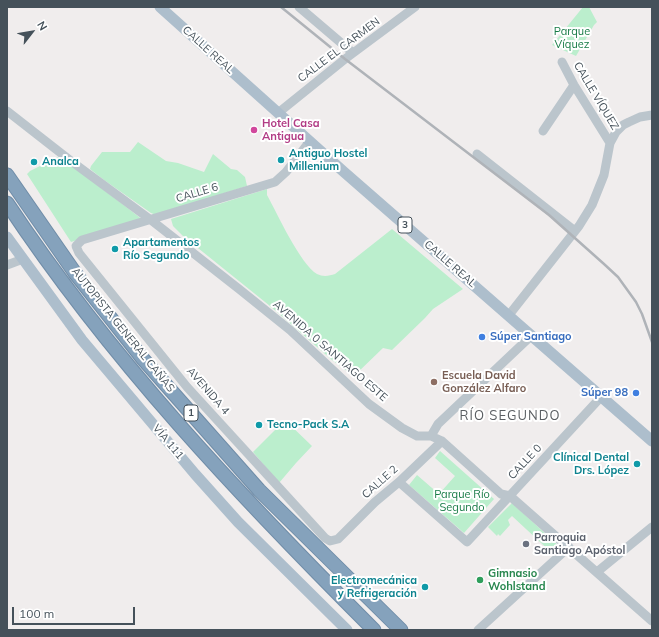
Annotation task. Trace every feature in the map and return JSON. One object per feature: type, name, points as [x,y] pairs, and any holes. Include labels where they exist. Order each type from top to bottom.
[{"type":"highway","name":"AUTOPISTA GENERAL CAÑAS","points":[[7,175],[76,273],[143,359],[259,490],[401,630]]},
{"type":"highway","name":"AUTOPISTA GENERAL CAÑAS","points":[[7,203],[68,291],[131,369],[204,453],[292,548],[374,630]]},
{"type":"highway","points":[[359,630],[360,616]]},
{"type":"main road","name":"CALLE REAL","points":[[160,7],[278,113],[652,441]]},
{"type":"main road","name":"VÍA 111","points":[[7,236],[82,340],[161,434],[238,522],[347,630]]},
{"type":"street","points":[[298,7],[353,54]]},
{"type":"street","name":"CALLE EL CARMEN","points":[[278,113],[416,7]]},
{"type":"street","name":"CALLE VÍQUEZ","points":[[562,62],[574,86],[610,143]]},
{"type":"street","points":[[543,131],[574,86]]},
{"type":"street","name":"AVENIDA 0 SANTIAGO ESTE","points":[[7,111],[151,220],[290,330],[369,404],[402,428],[417,436],[431,436],[442,441],[502,494],[510,496],[652,621]]},
{"type":"street","points":[[509,315],[575,230],[592,205],[604,175],[610,143],[613,136],[623,125],[640,117],[652,115]]},
{"type":"street","name":"CALLE 6","points":[[76,246],[82,240],[275,182],[286,172],[310,141]]},
{"type":"street","points":[[477,154],[575,230]]},
{"type":"street","name":"AVENIDA 4","points":[[76,246],[79,253],[187,387],[325,538],[330,541],[334,541]]},
{"type":"street","points":[[7,265],[23,259]]},
{"type":"street","points":[[431,436],[438,424],[532,336]]},
{"type":"street","name":"CALLE 0","points":[[399,482],[467,542],[601,397]]},
{"type":"street","name":"CALLE 2","points":[[334,541],[338,539],[375,502],[399,482],[442,441]]},
{"type":"street","points":[[597,572],[652,527]]},
{"type":"street","points":[[478,630],[569,547]]},
{"type":"green space","name":"Parque Víquez","points":[[583,7],[589,7],[597,22],[576,56],[552,45]]},
{"type":"green space","points":[[138,142],[166,161],[178,163],[204,172],[213,154],[231,169],[237,170],[245,177],[247,186],[156,215],[151,213],[90,169],[102,152],[130,152]]},
{"type":"green space","points":[[60,156],[143,220],[71,242],[27,174]]},
{"type":"green space","points":[[267,189],[267,195],[296,249],[303,260],[317,274],[326,276],[335,274],[392,229],[463,289],[433,309],[392,350],[383,348],[354,376],[332,360],[270,306],[183,236],[173,226],[171,219]]},
{"type":"green space","points":[[285,420],[312,446],[279,483],[253,452]]},
{"type":"green space","name":"Parque Río Segundo","points":[[440,451],[494,499],[464,533],[409,485],[417,475],[439,494],[455,476],[435,458]]},
{"type":"green space","points":[[512,503],[561,548],[554,555],[512,516],[508,520],[510,525],[500,536],[498,534],[497,536],[488,527]]},
{"type":"railway","points":[[281,7],[345,59],[549,215],[604,264],[618,277],[636,302],[652,342]]},
{"type":"place","name":"Hotel Casa Antigua","points":[[254,130]]},
{"type":"place","name":"Antiguo Hostel Millenium","points":[[281,160]]},
{"type":"place","name":"Analca","points":[[34,162]]},
{"type":"place","name":"Apartamentos Río Segundo","points":[[115,249]]},
{"type":"place","name":"Súper Santiago","points":[[482,337]]},
{"type":"place","name":"Escuela David González Alfaro","points":[[434,382]]},
{"type":"place","name":"Súper 98","points":[[636,393]]},
{"type":"place","name":"Tecno-Pack S.A","points":[[259,425]]},
{"type":"place","name":"Clínical Dental Drs. López","points":[[637,464]]},
{"type":"place","name":"Parroquia Santiago Apóstol","points":[[526,544]]},
{"type":"place","name":"Gimnasio Wohlstand","points":[[480,580]]},
{"type":"place","name":"Electromecánica y Refrigeración","points":[[425,587]]},
{"type":"district","name":"RÍO SEGUNDO","points":[[510,416]]}]
